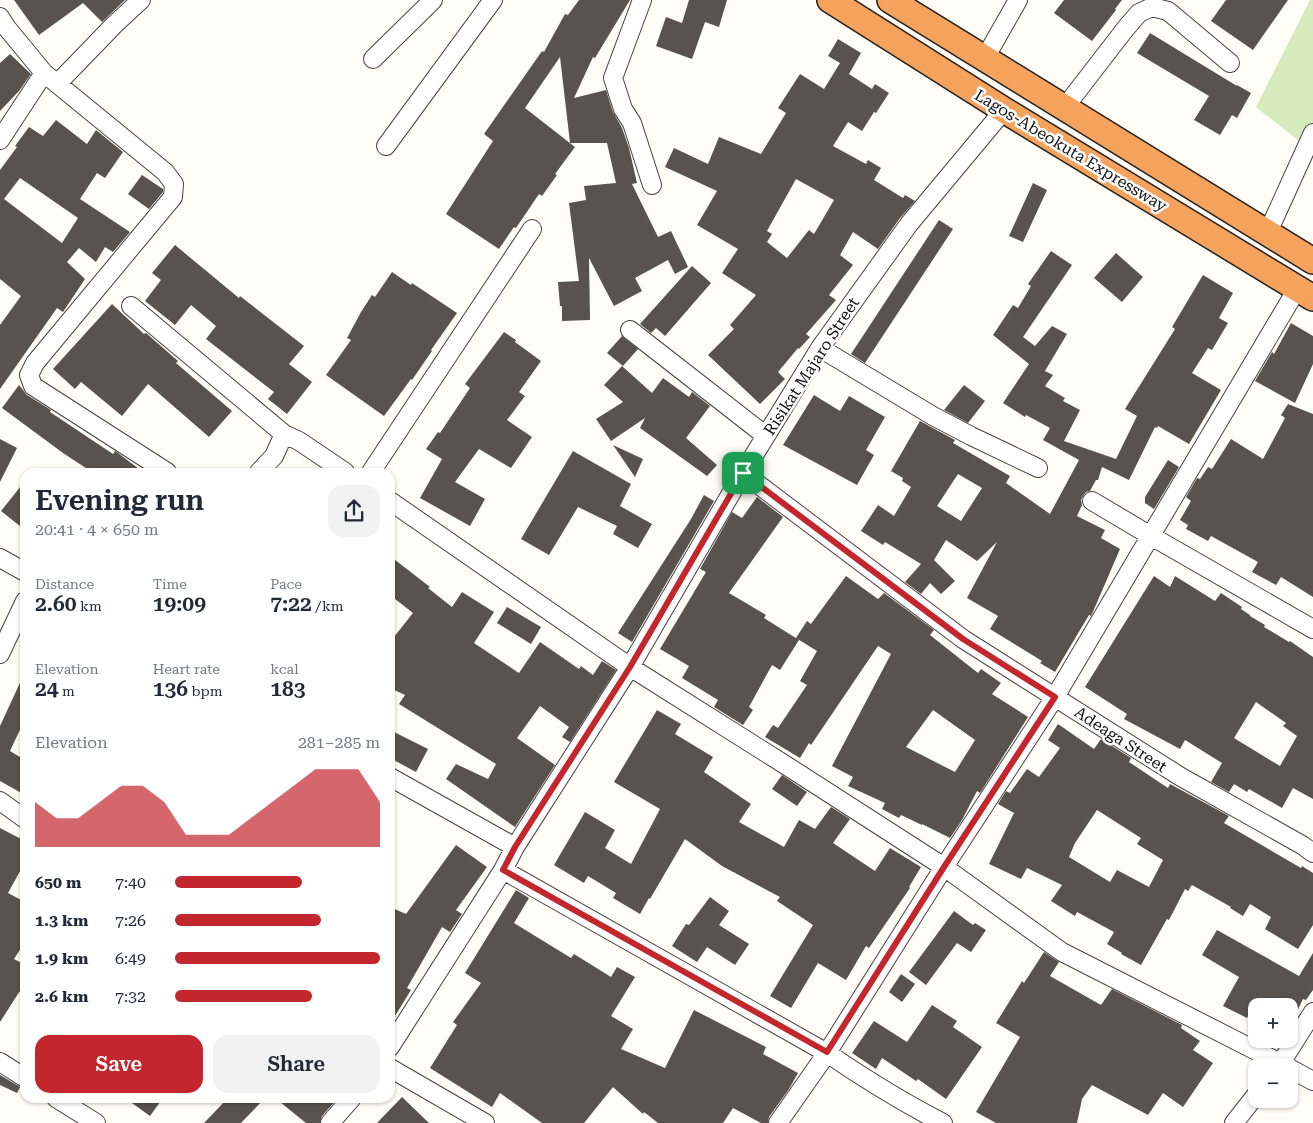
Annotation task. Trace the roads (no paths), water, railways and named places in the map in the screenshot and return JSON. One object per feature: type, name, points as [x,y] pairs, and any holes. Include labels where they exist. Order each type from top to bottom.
[{"type":"highway","name":"Lagos-Abeokuta Expressway","points":[[830,0],[1004,110],[1305,293]]},
{"type":"highway","name":"Lagos-Abeokuta Expressway","points":[[890,0],[1313,261]]},
{"type":"street","points":[[0,140],[51,78],[141,0]]},
{"type":"street","points":[[373,59],[433,0]]},
{"type":"street","points":[[386,146],[493,0]]},
{"type":"street","points":[[642,0],[613,78],[623,109],[632,123],[652,185]]},
{"type":"street","points":[[985,58],[1018,0]]},
{"type":"street","points":[[1065,107],[1139,13],[1152,7],[1168,11],[1230,63]]},
{"type":"street","points":[[0,17],[7,28],[51,78],[165,172],[174,184],[173,197],[35,363],[29,374],[33,386],[161,468]]},
{"type":"street","name":"Risikat Majaro Street","points":[[395,1039],[630,667],[743,473],[820,348],[909,224],[1004,110]]},
{"type":"street","points":[[1268,232],[1313,132]]},
{"type":"street","points":[[374,468],[532,229]]},
{"type":"street","points":[[778,1123],[827,1052],[944,867],[1055,697],[1151,536],[1305,293]]},
{"type":"street","points":[[131,306],[284,434],[339,468]]},
{"type":"street","points":[[630,330],[766,436]]},
{"type":"street","points":[[820,348],[933,416],[1038,468]]},
{"type":"street","points":[[264,468],[274,456],[284,434]]},
{"type":"street","name":"Adeaga Street","points":[[743,473],[963,639],[1181,777],[1313,853]]},
{"type":"street","points":[[1092,501],[1313,629]]},
{"type":"street","points":[[395,504],[630,667],[944,867],[1062,952],[1268,1058]]},
{"type":"street","points":[[0,558],[20,569]]},
{"type":"street","points":[[0,654],[20,612]]},
{"type":"street","points":[[395,780],[515,847]]},
{"type":"street","points":[[0,802],[20,816]]},
{"type":"street","points":[[503,870],[827,1052],[904,1103],[944,1123]]},
{"type":"street","points":[[1288,1058],[1313,1012]]},
{"type":"street","points":[[0,1062],[20,1075]]},
{"type":"street","points":[[395,1071],[485,1123]]},
{"type":"street","points":[[1298,1073],[1313,1081]]},
{"type":"street","points":[[61,1103],[75,1117],[96,1123]]},
{"type":"street","points":[[330,1123],[348,1103]]},
{"type":"street","points":[[1234,1123],[1248,1105]]}]
